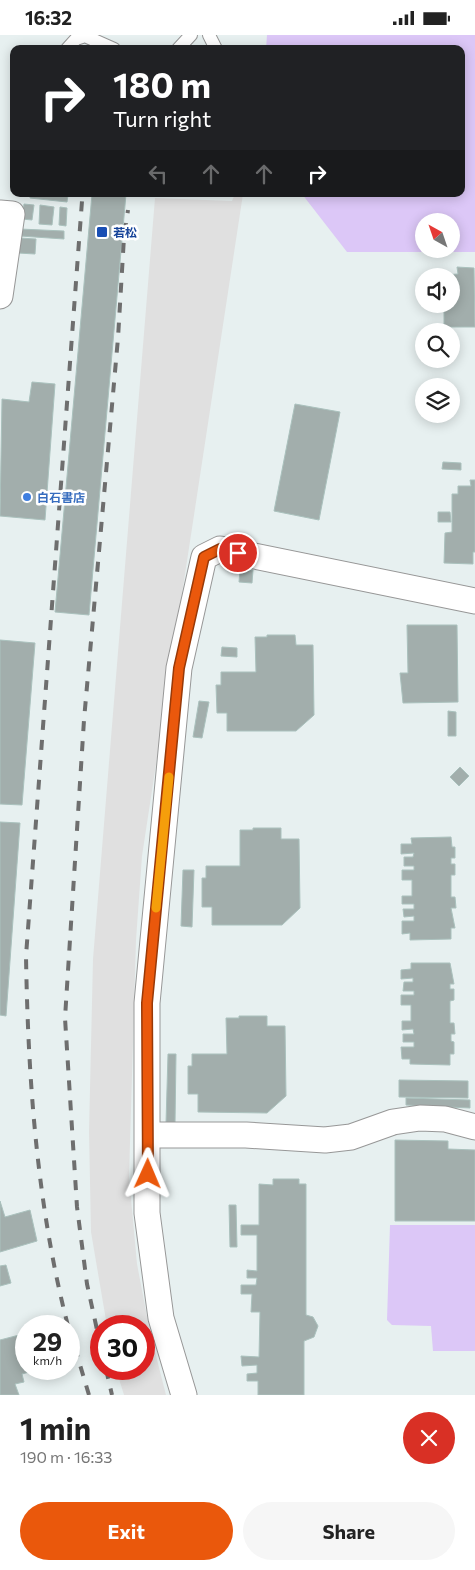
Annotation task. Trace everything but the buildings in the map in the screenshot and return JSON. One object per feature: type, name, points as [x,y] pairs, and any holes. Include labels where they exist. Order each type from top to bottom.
[{"type":"street","points":[[0,213],[12,214],[0,296]]},
{"type":"street","points":[[184,1395],[161,1317],[147,1213],[147,1003],[178,678],[204,557],[220,549],[475,601]]},
{"type":"street","points":[[148,1135],[246,1135],[325,1139],[351,1137],[393,1122],[420,1118],[445,1119],[475,1127]]},
{"type":"lane","points":[[182,45],[191,35]]},
{"type":"lane","points":[[71,45],[76,39],[85,36],[107,45]]},
{"type":"shaded area","points":[[267,35],[475,35],[475,252],[460,252],[460,213],[415,213],[415,252],[347,252],[304,197],[465,197],[465,45],[266,45]]},
{"type":"shaded area","points":[[234,197],[243,197],[142,856],[136,940],[129,1177],[137,1264],[147,1315],[105,1315],[91,1232],[89,1132],[93,959],[155,198],[232,201]]},
{"type":"shaded area","points":[[390,1225],[475,1225],[475,1351],[433,1351],[431,1326],[392,1325],[387,1320]]},
{"type":"shaded area","points":[[155,1352],[166,1395],[124,1395],[119,1380],[155,1380]]},
{"type":"railway","points":[[65,1315],[49,1235],[36,1143],[29,1049],[26,956],[82,201]]},
{"type":"railway","points":[[94,1315],[87,1284],[77,1207],[65,1018],[84,720],[118,338],[124,237],[128,210]]},
{"type":"railway","points":[[80,1365],[89,1395]]},
{"type":"railway","points":[[109,1380],[112,1395]]},
{"type":"slow traffic","points":[[156,908],[169,777]]},
{"type":"place","name":"若松","points":[[102,232]]},
{"type":"place","name":"白石書店","points":[[27,497]]},
{"type":"route","points":[[148,1174],[147,1003],[179,668],[204,557],[220,549],[238,553]]}]
